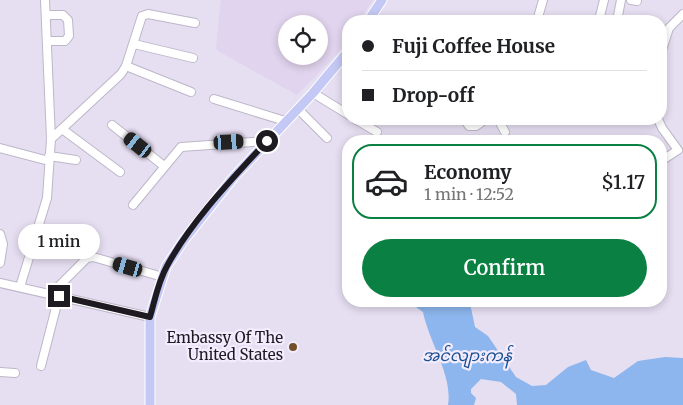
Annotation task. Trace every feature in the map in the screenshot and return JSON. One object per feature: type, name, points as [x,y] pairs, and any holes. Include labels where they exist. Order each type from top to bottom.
[{"type":"main road","points":[[372,15],[382,0]]},
{"type":"main road","points":[[150,405],[150,317],[163,277],[184,240],[233,178],[313,93],[342,58]]},
{"type":"street","points":[[20,288],[47,198],[50,139],[45,0]]},
{"type":"street","points":[[539,15],[543,0]]},
{"type":"street","points":[[600,15],[604,0]]},
{"type":"street","points":[[618,15],[621,0]]},
{"type":"street","points":[[50,139],[111,86],[126,66],[144,14],[195,23]]},
{"type":"street","points":[[667,34],[669,28],[683,14]]},
{"type":"street","points":[[46,15],[63,15],[68,20],[69,36],[65,41],[47,41]]},
{"type":"street","points":[[134,44],[193,58]]},
{"type":"street","points":[[126,66],[191,92]]},
{"type":"street","points":[[313,93],[342,111]]},
{"type":"street","points":[[214,99],[285,121]]},
{"type":"street","points":[[298,109],[327,138]]},
{"type":"street","points":[[112,125],[164,166]]},
{"type":"street","points":[[365,125],[377,132]]},
{"type":"street","points":[[501,125],[505,132]]},
{"type":"street","points":[[661,125],[678,150],[667,157]]},
{"type":"street","points":[[62,129],[120,172]]},
{"type":"street","points":[[133,205],[180,147],[267,141]]},
{"type":"street","points":[[0,148],[49,159],[76,160]]},
{"type":"street","points":[[0,234],[3,244],[0,263]]},
{"type":"street","points":[[41,366],[55,295],[87,258],[93,257],[163,277]]},
{"type":"street","points":[[0,283],[150,317]]},
{"type":"street","points":[[0,372],[15,373]]},
{"type":"shaded area","points":[[221,0],[373,0],[363,15],[342,15],[342,48],[328,63],[328,15],[278,15],[278,65],[326,65],[297,95],[218,51],[216,48]]},
{"type":"water","name":"အင်လျားကန်","points":[[470,307],[475,327],[488,336],[516,377],[532,386],[546,385],[568,367],[586,360],[591,370],[614,378],[638,361],[665,357],[683,358],[683,405],[517,405],[516,394],[501,382],[481,379],[471,389],[471,393],[476,398],[474,405],[448,405],[449,394],[444,371],[423,312],[417,308]]},
{"type":"place","name":"Embassy Of The United States","points":[[293,347]]},
{"type":"route","points":[[59,296],[150,317],[166,267],[184,240],[233,178],[267,141]]}]
